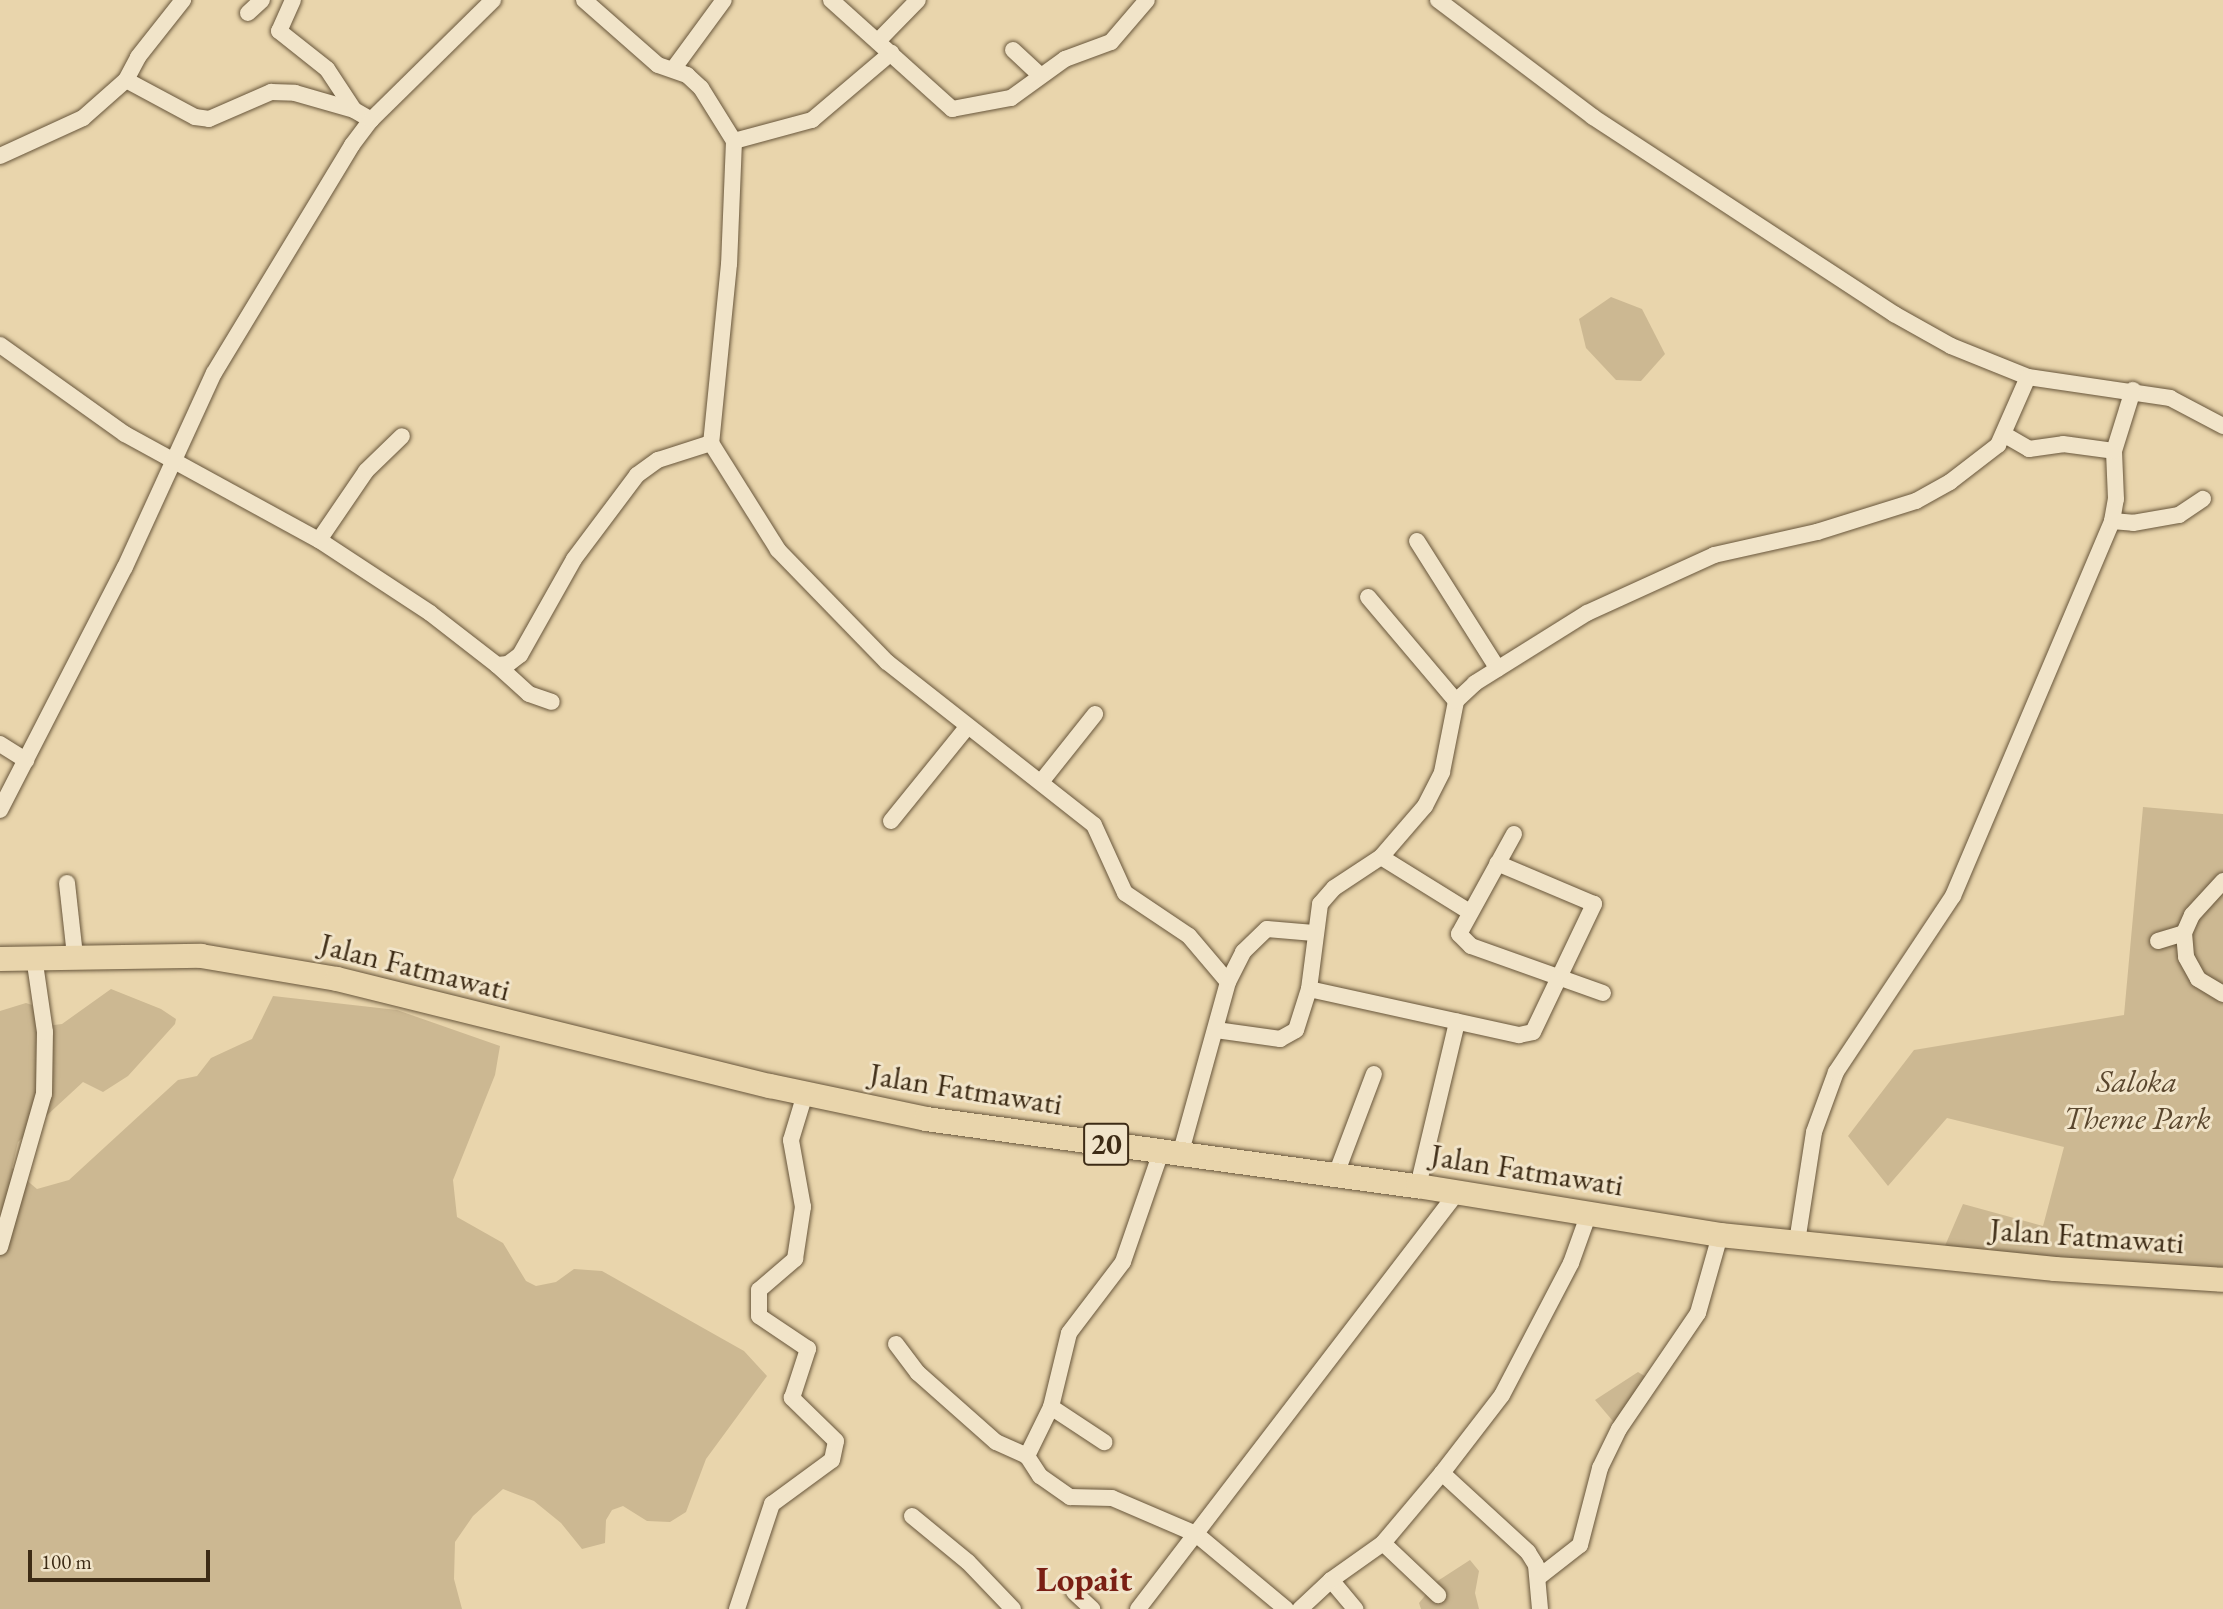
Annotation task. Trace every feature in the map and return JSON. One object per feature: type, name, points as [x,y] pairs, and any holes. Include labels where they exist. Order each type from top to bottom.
[{"type":"highway","name":"Jalan Fatmawati","points":[[0,959],[75,955],[201,956],[337,979],[805,1094],[926,1119],[1335,1177],[1418,1186],[1720,1236],[2055,1269],[2223,1280]]},
{"type":"street","points":[[0,156],[83,118],[126,79],[138,57],[183,0]]},
{"type":"street","points":[[248,13],[262,0]]},
{"type":"street","points":[[293,0],[279,30],[327,69],[354,110]]},
{"type":"street","points":[[0,810],[125,567],[171,461],[214,373],[371,120],[493,0]]},
{"type":"street","points":[[584,0],[604,6],[659,65],[674,68],[708,94],[734,141],[729,264],[711,443],[778,550],[887,662],[1094,825],[1125,893],[1189,936],[1228,982]]},
{"type":"street","points":[[674,68],[724,0]]},
{"type":"street","points":[[831,0],[952,109],[1011,98],[1079,52],[1111,42],[1147,0]]},
{"type":"street","points":[[878,41],[918,0]]},
{"type":"street","points":[[1438,0],[1593,117],[1894,314],[1951,346],[2028,377],[2133,390],[2170,398],[2223,426]]},
{"type":"street","points":[[1013,50],[1041,76]]},
{"type":"street","points":[[734,141],[812,121],[891,53]]},
{"type":"street","points":[[126,79],[195,117],[209,119],[271,92],[295,93],[354,110],[371,120]]},
{"type":"street","points":[[0,345],[93,413],[171,461],[319,540],[430,613],[497,665],[529,694],[552,702]]},
{"type":"street","points":[[1216,1030],[1288,1036],[1296,1030],[1309,989],[1315,914],[1327,895],[1381,857],[1425,806],[1437,782],[1456,701],[1498,669],[1611,599],[1714,555],[1817,532],[1916,501],[1981,462],[2005,435],[2028,377]]},
{"type":"street","points":[[1797,1242],[1814,1132],[1836,1072],[1953,896],[2112,521],[2116,499],[2114,451],[2133,390]]},
{"type":"street","points":[[2005,435],[2029,449],[2063,444],[2114,451]]},
{"type":"street","points":[[319,540],[366,471],[402,436]]},
{"type":"street","points":[[497,665],[508,664],[520,654],[574,559],[637,475],[659,460],[711,443]]},
{"type":"street","points":[[2112,521],[2133,523],[2179,514],[2203,499]]},
{"type":"street","points":[[1417,541],[1498,669]]},
{"type":"street","points":[[1368,597],[1456,701]]},
{"type":"street","points":[[1041,782],[1095,714]]},
{"type":"street","points":[[891,821],[967,727]]},
{"type":"street","points":[[0,744],[26,760]]},
{"type":"street","points":[[1514,834],[1468,911],[1459,934],[1466,943],[1561,975],[1603,993]]},
{"type":"street","points":[[1381,857],[1468,911]]},
{"type":"street","points":[[1309,989],[1519,1035],[1533,1032],[1594,904],[1497,863]]},
{"type":"street","points":[[2223,881],[2192,915],[2184,933],[2186,957],[2198,979],[2223,994]]},
{"type":"street","points":[[67,883],[75,955]]},
{"type":"street","points":[[1027,1456],[1051,1407],[1069,1333],[1123,1262],[1171,1153],[1216,1030],[1228,982],[1243,952],[1267,929],[1314,933]]},
{"type":"street","points":[[2158,941],[2184,933]]},
{"type":"street","points":[[0,1247],[44,1094],[46,1031],[34,957]]},
{"type":"street","points":[[1418,1186],[1457,1022]]},
{"type":"street","points":[[1335,1177],[1374,1074]]},
{"type":"street","points":[[737,1609],[772,1504],[832,1460],[836,1441],[792,1398],[808,1349],[759,1316],[759,1290],[795,1259],[803,1208],[791,1140],[805,1094]]},
{"type":"street","points":[[1138,1609],[1456,1194]]},
{"type":"street","points":[[1300,1609],[1331,1580],[1383,1544],[1502,1395],[1571,1263],[1589,1213]]},
{"type":"street","points":[[1539,1577],[1580,1545],[1600,1468],[1619,1429],[1698,1313],[1720,1236]]},
{"type":"street","points":[[895,1344],[918,1373],[996,1442],[1027,1456],[1040,1476],[1070,1497],[1112,1498],[1196,1534],[1286,1609]]},
{"type":"street","points":[[1051,1407],[1104,1441]]},
{"type":"street","points":[[1442,1473],[1513,1535],[1536,1564],[1539,1577],[1539,1609]]},
{"type":"street","points":[[912,1516],[968,1562],[1013,1609]]},
{"type":"street","points":[[1383,1544],[1438,1595]]},
{"type":"street","points":[[1331,1580],[1355,1609]]},
{"type":"street","points":[[1074,1592],[1092,1609]]},
{"type":"green space","points":[[1611,297],[1642,309],[1665,354],[1641,381],[1616,380],[1586,348],[1579,319]]},
{"type":"green space","name":"Saloka Theme Park","points":[[2143,807],[2223,814],[2223,1274],[1941,1255],[1963,1204],[2043,1226],[2064,1147],[1947,1118],[1888,1186],[1848,1136],[1914,1050],[2124,1015]]},
{"type":"green space","points":[[111,989],[161,1009],[176,1019],[175,1024],[128,1076],[103,1092],[83,1082],[18,1142],[12,1168],[37,1189],[69,1180],[178,1080],[197,1076],[211,1058],[252,1039],[273,996],[397,1010],[500,1046],[495,1075],[453,1180],[457,1217],[503,1243],[526,1281],[536,1286],[556,1282],[574,1269],[602,1271],[744,1351],[767,1376],[706,1459],[686,1512],[670,1522],[647,1521],[623,1506],[612,1510],[606,1520],[605,1543],[582,1549],[561,1523],[534,1501],[503,1489],[473,1516],[455,1542],[454,1579],[462,1609],[0,1609],[0,1011],[26,1003],[32,1005],[38,1027],[62,1024]]},
{"type":"green space","points":[[1638,1372],[1656,1383],[1623,1433],[1595,1400]]},
{"type":"green space","points":[[1470,1560],[1479,1571],[1475,1593],[1479,1609],[1421,1609],[1419,1603],[1436,1582]]},
{"type":"district","name":"Lopait","points":[[1084,1579]]}]
